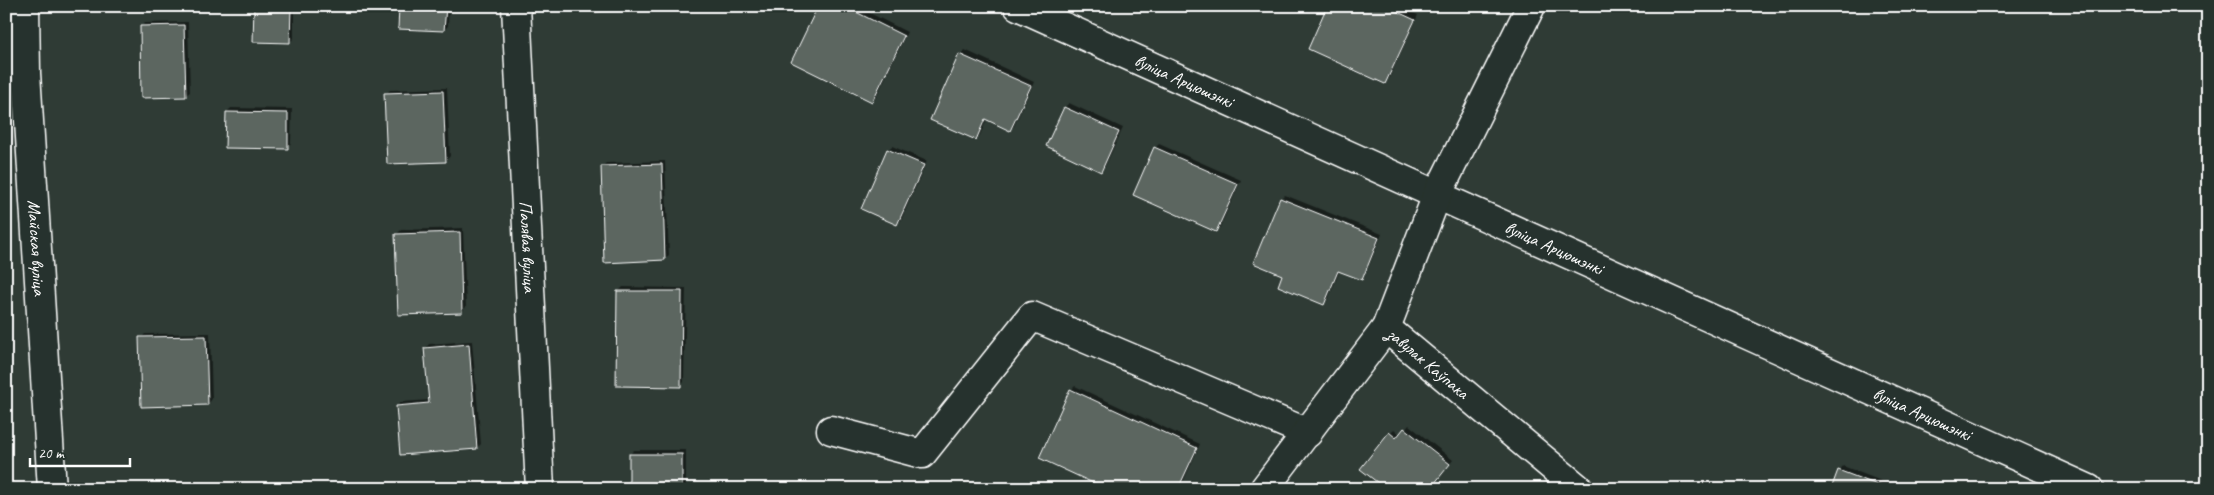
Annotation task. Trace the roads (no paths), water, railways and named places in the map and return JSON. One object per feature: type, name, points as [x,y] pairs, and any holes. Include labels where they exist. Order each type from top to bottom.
[{"type":"street","name":"Майская вуліца","points":[[25,6],[26,73],[52,489]]},
{"type":"street","name":"Палявая вуліца","points":[[516,6],[540,489]]},
{"type":"street","name":"вуліца Арцюшэнкі","points":[[1018,6],[2089,489]]},
{"type":"street","points":[[1386,328],[1437,195],[1531,6]]},
{"type":"street","points":[[831,430],[922,454],[1032,316],[1308,434]]},
{"type":"street","name":"завулак Каўпака","points":[[1264,489],[1308,434],[1386,328],[1579,489]]}]
